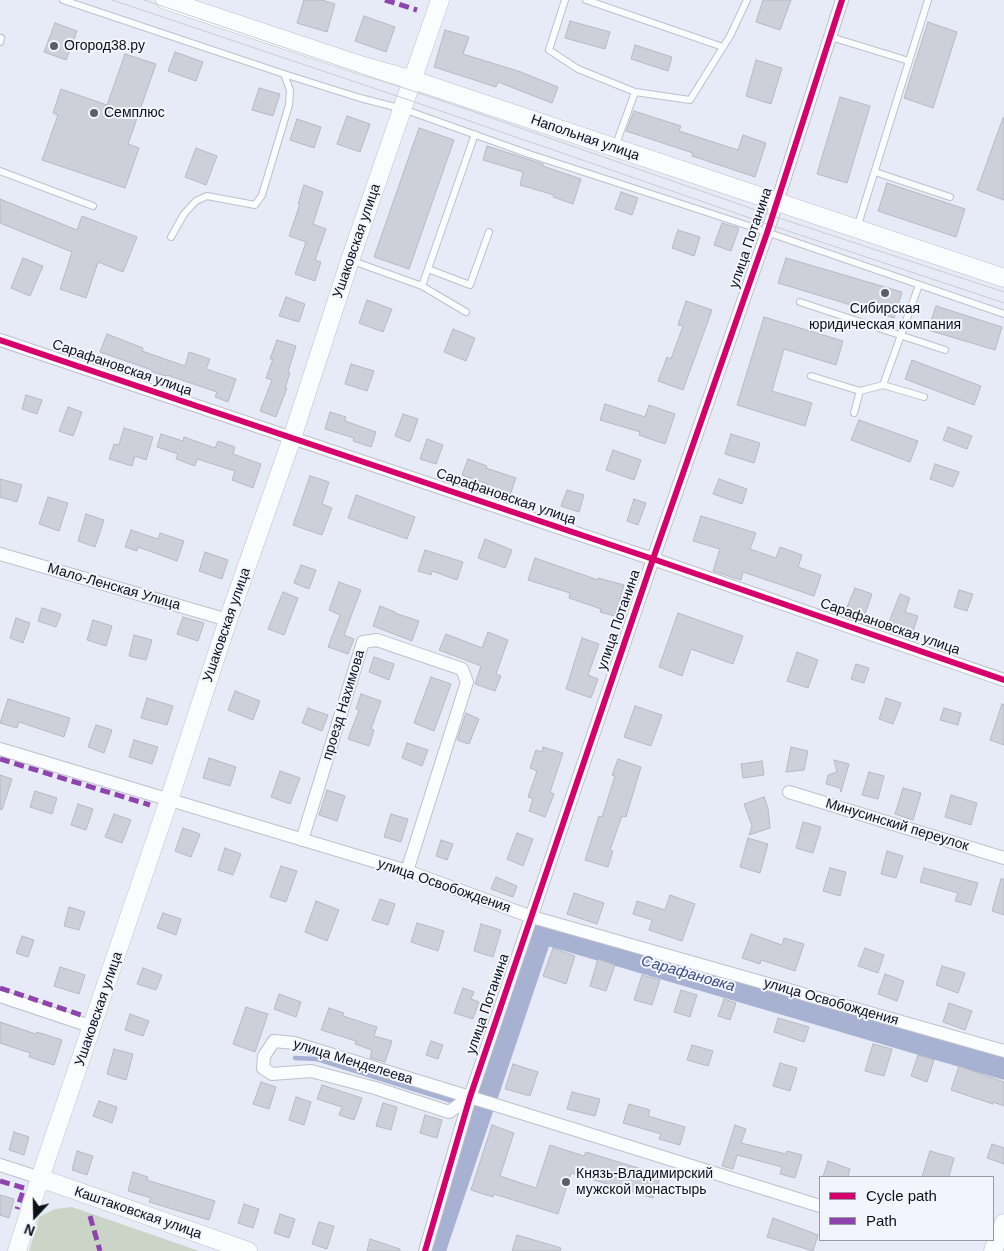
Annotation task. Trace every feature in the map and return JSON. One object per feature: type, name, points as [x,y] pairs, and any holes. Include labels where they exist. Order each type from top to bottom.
[{"type":"main road","name":"Напольная улица","points":[[166,0],[363,66],[413,80],[1004,278]]},
{"type":"main road","name":"Ушаковская улица","points":[[18,1251],[40,1178],[170,800],[228,620],[292,438],[350,260],[440,0]]},
{"type":"main road","name":"Каштаковская улица","points":[[40,1178],[248,1251]]},
{"type":"street","name":"улица Потанина","points":[[425,1251],[470,1097],[653,559],[767,233],[842,0]]},
{"type":"street","name":"Сарафановская улица","points":[[0,340],[653,559],[1004,680]]},
{"type":"street","name":"Мало-Ленская Улица","points":[[0,554],[228,620]]},
{"type":"street","name":"проезд Нахимова","points":[[302,840],[363,642],[377,640],[462,669],[467,682],[407,871]]},
{"type":"street","name":"улица Освобождения","points":[[0,749],[407,871],[532,916],[1004,1051]]},
{"type":"street","name":"Минусинский переулок","points":[[789,792],[1004,858]]},
{"type":"street","points":[[0,996],[93,1027]]},
{"type":"street","name":"улица Менделеева","points":[[470,1097],[449,1112],[375,1088],[311,1071],[272,1074],[263,1068],[264,1056],[274,1041],[294,1043],[470,1097],[819,1206]]},
{"type":"street","name":"Каштаковская улица","points":[[0,1166],[40,1178]]},
{"type":"lane","points":[[63,0],[284,74],[360,98],[403,109],[1004,314]]},
{"type":"lane","points":[[565,0],[549,50],[578,69],[635,92],[690,100],[723,47],[747,0]]},
{"type":"lane","points":[[586,0],[723,47]]},
{"type":"lane","points":[[857,229],[928,0]]},
{"type":"lane","points":[[830,37],[909,61]]},
{"type":"lane","points":[[171,238],[184,214],[196,202],[207,196],[255,205],[262,195],[289,105],[290,90],[284,74]]},
{"type":"lane","points":[[615,148],[635,92]]},
{"type":"lane","points":[[422,286],[474,134]]},
{"type":"lane","points":[[0,170],[94,206]]},
{"type":"lane","points":[[875,172],[950,197]]},
{"type":"lane","points":[[428,269],[470,285],[489,232]]},
{"type":"lane","points":[[350,260],[422,286],[466,312]]},
{"type":"lane","points":[[883,385],[919,285]]},
{"type":"lane","points":[[800,302],[945,350]]},
{"type":"lane","points":[[811,376],[860,391],[883,385],[924,397]]},
{"type":"lane","points":[[854,413],[860,391]]},
{"type":"green space","points":[[72,1207],[199,1251],[29,1251],[39,1217],[55,1209]]},
{"type":"building","points":[[304,0],[322,0],[335,4],[327,32],[297,23]]},
{"type":"building","points":[[763,0],[791,0],[780,30],[756,22]]},
{"type":"building","points":[[364,16],[395,27],[386,52],[355,41]]},
{"type":"building","points":[[570,21],[610,32],[605,49],[565,38]]},
{"type":"building","points":[[928,22],[957,32],[933,108],[904,98]]},
{"type":"building","points":[[55,23],[77,31],[66,60],[44,52]]},
{"type":"building","points":[[445,30],[469,37],[463,54],[521,72],[558,87],[552,103],[498,82],[496,87],[434,67]]},
{"type":"building","points":[[635,45],[672,57],[668,71],[631,59]]},
{"type":"building","points":[[175,52],[203,62],[196,81],[168,71]]},
{"type":"building","points":[[125,54],[156,64],[128,144],[139,148],[125,188],[42,160],[58,115],[53,113],[61,89],[107,105]]},
{"type":"building","points":[[756,60],[782,68],[771,104],[746,96]]},
{"type":"building","points":[[259,88],[280,94],[273,116],[252,110]]},
{"type":"building","points":[[840,97],[870,106],[847,183],[817,174]]},
{"type":"building","points":[[634,111],[681,126],[679,131],[738,150],[743,135],[766,143],[755,177],[692,156],[693,153],[626,131]]},
{"type":"building","points":[[347,116],[370,124],[360,152],[337,144]]},
{"type":"building","points":[[1004,118],[1004,200],[977,190]]},
{"type":"building","points":[[297,119],[321,127],[314,148],[290,140]]},
{"type":"building","points":[[419,128],[454,140],[409,269],[374,257]]},
{"type":"building","points":[[487,146],[543,164],[543,166],[581,179],[573,204],[553,197],[554,195],[520,185],[523,172],[483,160]]},
{"type":"building","points":[[196,148],[217,156],[206,185],[185,177]]},
{"type":"building","points":[[887,183],[965,209],[956,237],[878,211]]},
{"type":"building","points":[[304,185],[323,192],[313,224],[326,229],[315,260],[321,262],[315,281],[295,274],[306,242],[289,236],[300,204],[298,204]]},
{"type":"building","points":[[621,192],[638,198],[632,215],[615,209]]},
{"type":"building","points":[[0,199],[77,230],[82,216],[137,237],[123,272],[98,262],[86,298],[60,289],[72,252],[0,223]]},
{"type":"building","points":[[722,223],[739,228],[731,251],[714,245]]},
{"type":"building","points":[[678,230],[700,237],[694,256],[672,248]]},
{"type":"building","points":[[23,258],[43,266],[30,296],[11,288]]},
{"type":"building","points":[[786,258],[902,292],[894,318],[778,283]]},
{"type":"building","points":[[286,297],[305,304],[299,322],[279,316]]},
{"type":"building","points":[[367,300],[392,309],[383,332],[359,323]]},
{"type":"building","points":[[686,301],[712,310],[683,390],[658,381],[667,357],[671,359],[683,326],[678,325]]},
{"type":"building","points":[[936,306],[1002,327],[995,350],[928,330]]},
{"type":"building","points":[[764,317],[843,341],[836,365],[784,349],[772,391],[812,403],[805,426],[737,405]]},
{"type":"building","points":[[453,329],[475,338],[466,361],[444,352]]},
{"type":"building","points":[[107,334],[143,348],[142,351],[185,366],[189,352],[210,359],[206,369],[236,379],[228,402],[215,397],[217,392],[167,375],[152,372],[152,370],[100,352]]},
{"type":"building","points":[[277,340],[296,346],[288,372],[290,373],[285,388],[287,388],[276,417],[260,411],[272,380],[266,378]]},
{"type":"building","points":[[912,360],[981,386],[974,405],[905,379]]},
{"type":"building","points":[[351,364],[374,371],[367,391],[345,384]]},
{"type":"building","points":[[26,395],[42,400],[37,414],[22,409]]},
{"type":"building","points":[[605,404],[645,417],[649,405],[675,414],[665,444],[639,435],[640,432],[600,420]]},
{"type":"building","points":[[68,407],[82,412],[73,436],[59,431]]},
{"type":"building","points":[[330,412],[346,417],[345,421],[376,432],[371,447],[353,441],[354,438],[325,429]]},
{"type":"building","points":[[403,414],[418,419],[410,442],[395,436]]},
{"type":"building","points":[[859,420],[918,441],[910,462],[851,440]]},
{"type":"building","points":[[948,427],[972,436],[967,449],[943,440]]},
{"type":"building","points":[[124,428],[153,437],[146,460],[135,456],[132,466],[109,459],[114,444],[119,445]]},
{"type":"building","points":[[161,434],[183,441],[184,437],[215,448],[218,441],[235,447],[233,454],[261,464],[253,488],[232,480],[235,471],[197,459],[195,466],[176,459],[178,454],[157,447]]},
{"type":"building","points":[[731,434],[760,443],[754,463],[725,454]]},
{"type":"building","points":[[427,439],[443,445],[436,464],[420,459]]},
{"type":"building","points":[[613,450],[641,460],[634,480],[606,470]]},
{"type":"building","points":[[468,459],[487,466],[486,468],[516,478],[510,495],[487,487],[488,484],[462,475]]},
{"type":"building","points":[[935,464],[959,472],[953,487],[930,479]]},
{"type":"building","points":[[310,476],[329,482],[322,504],[332,508],[322,535],[293,525]]},
{"type":"building","points":[[0,479],[22,485],[17,502],[0,497]]},
{"type":"building","points":[[719,479],[747,489],[742,504],[713,494]]},
{"type":"building","points":[[567,490],[584,495],[579,512],[561,506]]},
{"type":"building","points":[[356,495],[415,517],[407,539],[348,518]]},
{"type":"building","points":[[48,497],[68,503],[59,531],[39,524]]},
{"type":"building","points":[[634,499],[646,503],[638,525],[627,521]]},
{"type":"building","points":[[86,514],[104,520],[95,547],[78,541]]},
{"type":"building","points":[[701,516],[756,533],[750,549],[776,558],[780,547],[802,555],[798,567],[821,575],[814,596],[743,572],[741,580],[713,571],[720,549],[693,541]]},
{"type":"building","points":[[131,530],[158,539],[160,533],[184,541],[177,561],[138,547],[137,551],[125,547]]},
{"type":"building","points":[[485,539],[512,550],[505,568],[478,558]]},
{"type":"building","points":[[425,550],[463,562],[457,580],[432,571],[431,575],[418,571]]},
{"type":"building","points":[[205,552],[228,560],[222,579],[199,571]]},
{"type":"building","points":[[535,558],[598,580],[598,578],[624,585],[615,616],[600,612],[601,609],[569,598],[570,593],[528,580]]},
{"type":"building","points":[[301,565],[316,570],[309,589],[294,583]]},
{"type":"building","points":[[339,582],[361,590],[344,635],[354,639],[348,654],[328,647],[340,615],[329,610]]},
{"type":"building","points":[[855,588],[872,594],[865,614],[847,607]]},
{"type":"building","points":[[959,590],[973,594],[967,611],[954,607]]},
{"type":"building","points":[[283,592],[298,598],[284,635],[268,629]]},
{"type":"building","points":[[900,594],[910,598],[905,612],[918,616],[913,631],[889,622]]},
{"type":"building","points":[[380,606],[419,621],[412,641],[373,626]]},
{"type":"building","points":[[42,608],[61,614],[56,627],[38,621]]},
{"type":"building","points":[[678,613],[743,636],[733,664],[691,649],[682,676],[659,667]]},
{"type":"building","points":[[183,617],[204,623],[198,641],[177,634]]},
{"type":"building","points":[[16,618],[30,623],[23,643],[10,638]]},
{"type":"building","points":[[93,620],[112,626],[106,646],[87,640]]},
{"type":"building","points":[[488,632],[508,640],[496,674],[501,676],[495,691],[475,684],[481,666],[439,650],[446,634],[482,648]]},
{"type":"building","points":[[134,635],[152,640],[146,660],[129,656]]},
{"type":"building","points":[[582,638],[599,644],[588,675],[598,679],[591,698],[566,689]]},
{"type":"building","points":[[797,652],[818,660],[808,688],[787,681]]},
{"type":"building","points":[[374,657],[394,664],[389,680],[369,672]]},
{"type":"building","points":[[856,664],[869,668],[864,683],[851,679]]},
{"type":"building","points":[[431,677],[451,684],[434,731],[414,723]]},
{"type":"building","points":[[235,691],[260,701],[253,720],[228,710]]},
{"type":"building","points":[[361,694],[381,701],[371,729],[374,730],[369,746],[348,739],[359,710],[356,709]]},
{"type":"building","points":[[147,698],[173,706],[167,725],[141,718]]},
{"type":"building","points":[[886,698],[901,703],[893,724],[879,719]]},
{"type":"building","points":[[8,699],[70,718],[64,737],[19,722],[17,728],[0,723]]},
{"type":"building","points":[[1002,704],[1004,705],[1004,745],[990,740]]},
{"type":"building","points":[[635,706],[662,715],[651,746],[624,737]]},
{"type":"building","points":[[308,708],[328,715],[322,731],[302,723]]},
{"type":"building","points":[[944,708],[961,713],[958,725],[940,720]]},
{"type":"building","points":[[466,713],[479,719],[469,744],[457,740]]},
{"type":"building","points":[[96,725],[112,730],[104,753],[88,747]]},
{"type":"building","points":[[134,740],[158,747],[152,764],[129,757]]},
{"type":"building","points":[[407,743],[428,750],[422,766],[402,758]]},
{"type":"building","points":[[543,747],[563,753],[550,792],[554,794],[545,817],[529,811],[533,799],[528,797],[537,771],[530,768],[536,750],[542,752]]},
{"type":"building","points":[[791,747],[808,751],[804,770],[786,772]]},
{"type":"building","points":[[209,758],[236,767],[230,786],[203,778]]},
{"type":"building","points":[[618,759],[641,767],[626,817],[622,816],[610,850],[613,851],[608,867],[585,860],[599,816],[602,817],[615,776],[612,775]]},
{"type":"building","points":[[834,760],[849,764],[841,792],[840,788],[826,784],[828,775],[837,772]]},
{"type":"building","points":[[762,761],[764,775],[743,778],[741,764]]},
{"type":"building","points":[[280,771],[300,778],[290,804],[271,797]]},
{"type":"building","points":[[869,772],[884,776],[878,799],[862,795]]},
{"type":"building","points":[[0,775],[12,779],[2,810],[0,809]]},
{"type":"building","points":[[903,788],[921,793],[913,820],[895,814]]},
{"type":"building","points":[[327,790],[345,796],[337,821],[319,815]]},
{"type":"building","points":[[35,791],[57,798],[52,814],[30,807]]},
{"type":"building","points":[[951,795],[977,803],[971,825],[945,817]]},
{"type":"building","points":[[764,797],[768,808],[770,828],[749,835],[752,826],[744,804]]},
{"type":"building","points":[[78,804],[93,809],[86,830],[71,825]]},
{"type":"building","points":[[114,814],[131,820],[122,843],[105,837]]},
{"type":"building","points":[[391,814],[408,819],[401,842],[384,837]]},
{"type":"building","points":[[803,822],[821,827],[813,853],[796,848]]},
{"type":"building","points":[[183,828],[200,834],[191,857],[175,851]]},
{"type":"building","points":[[517,833],[533,839],[523,866],[507,859]]},
{"type":"building","points":[[748,838],[768,844],[760,873],[740,867]]},
{"type":"building","points":[[441,840],[453,844],[447,860],[436,856]]},
{"type":"building","points":[[225,848],[241,854],[233,875],[218,870]]},
{"type":"building","points":[[887,851],[903,856],[896,878],[881,874]]},
{"type":"building","points":[[281,866],[297,871],[286,902],[270,897]]},
{"type":"building","points":[[830,868],[846,872],[840,896],[823,891]]},
{"type":"building","points":[[924,868],[978,883],[971,905],[955,901],[958,893],[920,882]]},
{"type":"building","points":[[496,877],[517,886],[513,897],[491,889]]},
{"type":"building","points":[[1001,879],[1004,879],[1004,915],[992,911]]},
{"type":"building","points":[[574,893],[604,903],[597,924],[567,914]]},
{"type":"building","points":[[670,895],[695,904],[682,941],[649,930],[652,920],[633,914],[637,901],[665,910]]},
{"type":"building","points":[[380,899],[395,904],[388,925],[372,920]]},
{"type":"building","points":[[316,901],[339,910],[327,941],[305,932]]},
{"type":"building","points":[[69,907],[85,912],[79,930],[64,926]]},
{"type":"building","points":[[163,913],[181,919],[176,935],[157,928]]},
{"type":"building","points":[[417,923],[444,931],[438,951],[411,942]]},
{"type":"building","points":[[481,924],[501,930],[493,957],[474,951]]},
{"type":"building","points":[[751,934],[782,945],[784,938],[804,944],[795,971],[761,960],[760,964],[742,958]]},
{"type":"building","points":[[22,936],[34,940],[28,957],[16,953]]},
{"type":"building","points":[[553,948],[575,956],[566,984],[543,976]]},
{"type":"building","points":[[865,948],[884,955],[878,973],[858,966]]},
{"type":"building","points":[[598,959],[615,965],[606,991],[590,986]]},
{"type":"building","points":[[942,966],[965,973],[958,993],[936,985]]},
{"type":"building","points":[[60,967],[85,975],[79,994],[54,986]]},
{"type":"building","points":[[143,968],[162,975],[156,990],[137,984]]},
{"type":"building","points":[[885,974],[904,981],[897,1001],[878,994]]},
{"type":"building","points":[[642,975],[660,980],[652,1005],[634,1000]]},
{"type":"building","points":[[463,988],[474,992],[471,999],[479,1002],[473,1019],[454,1013]]},
{"type":"building","points":[[681,990],[697,995],[690,1017],[674,1012]]},
{"type":"building","points":[[279,994],[301,1002],[296,1017],[274,1009]]},
{"type":"building","points":[[724,999],[736,1003],[730,1020],[718,1016]]},
{"type":"building","points":[[949,1003],[972,1011],[965,1030],[943,1022]]},
{"type":"building","points":[[246,1007],[268,1014],[255,1052],[233,1044]]},
{"type":"building","points":[[329,1008],[344,1013],[343,1016],[377,1027],[374,1036],[392,1041],[385,1062],[370,1058],[372,1050],[355,1044],[356,1041],[321,1030]]},
{"type":"building","points":[[130,1014],[149,1021],[143,1036],[125,1030]]},
{"type":"building","points":[[778,1018],[809,1027],[804,1042],[774,1032]]},
{"type":"building","points":[[0,1022],[62,1040],[54,1065],[29,1057],[30,1053],[0,1043]]},
{"type":"building","points":[[431,1041],[443,1045],[438,1059],[426,1055]]},
{"type":"building","points":[[873,1044],[892,1049],[884,1076],[865,1071]]},
{"type":"building","points":[[692,1045],[713,1051],[708,1066],[687,1060]]},
{"type":"building","points":[[114,1049],[133,1054],[126,1080],[107,1074]]},
{"type":"building","points":[[918,1055],[934,1060],[927,1082],[911,1076]]},
{"type":"building","points":[[780,1063],[797,1068],[790,1091],[773,1086]]},
{"type":"building","points":[[513,1064],[538,1072],[530,1096],[505,1089]]},
{"type":"building","points":[[959,1066],[1004,1082],[1004,1106],[951,1090]]},
{"type":"building","points":[[261,1082],[276,1087],[269,1109],[253,1104]]},
{"type":"building","points":[[322,1085],[362,1098],[354,1120],[339,1115],[342,1107],[317,1099]]},
{"type":"building","points":[[572,1092],[600,1099],[595,1116],[567,1109]]},
{"type":"building","points":[[296,1097],[311,1102],[304,1125],[289,1120]]},
{"type":"building","points":[[99,1101],[117,1107],[112,1123],[93,1116]]},
{"type":"building","points":[[383,1103],[397,1107],[391,1130],[376,1126]]},
{"type":"building","points":[[629,1104],[650,1110],[648,1116],[685,1127],[680,1145],[659,1139],[661,1134],[623,1123]]},
{"type":"building","points":[[425,1115],[442,1120],[437,1138],[420,1133]]},
{"type":"building","points":[[492,1125],[514,1133],[500,1176],[536,1188],[550,1145],[584,1156],[586,1152],[661,1175],[653,1198],[571,1173],[558,1214],[494,1194],[493,1197],[471,1190]]},
{"type":"building","points":[[735,1125],[746,1129],[741,1143],[786,1154],[787,1151],[802,1155],[795,1178],[780,1174],[782,1167],[737,1155],[733,1169],[722,1166]]},
{"type":"building","points":[[14,1132],[29,1137],[24,1155],[9,1150]]},
{"type":"building","points":[[992,1144],[1004,1148],[1004,1164],[987,1158]]},
{"type":"building","points":[[77,1151],[93,1156],[87,1175],[72,1170]]},
{"type":"building","points":[[930,1151],[954,1158],[949,1176],[922,1176]]},
{"type":"building","points":[[828,1161],[850,1169],[848,1176],[823,1176]]},
{"type":"building","points":[[133,1172],[148,1177],[147,1180],[215,1201],[209,1220],[149,1202],[151,1198],[128,1191]]},
{"type":"building","points":[[0,1195],[14,1199],[9,1218],[0,1215]]},
{"type":"building","points":[[244,1204],[259,1209],[253,1228],[238,1223]]},
{"type":"building","points":[[280,1214],[295,1219],[289,1238],[274,1233]]},
{"type":"building","points":[[773,1218],[818,1235],[813,1251],[767,1237]]},
{"type":"building","points":[[319,1222],[334,1226],[327,1249],[312,1244]]},
{"type":"building","points":[[517,1235],[561,1248],[560,1251],[512,1251]]},
{"type":"building","points":[[370,1239],[400,1249],[400,1251],[367,1251]]},
{"type":"waterway","name":"Сарафановка","points":[[485,1097],[541,931],[1004,1067]]},
{"type":"waterway","points":[[295,1058],[317,1059],[452,1101]]},
{"type":"waterway","name":"Сарафановка","points":[[433,1251],[482,1105]]},
{"type":"tram line","points":[[112,0],[1004,303]]},
{"type":"tram line","points":[[144,0],[773,216],[1004,292]]},
{"type":"marked path","points":[[385,0],[417,10]]},
{"type":"marked path","points":[[0,759],[150,805]]},
{"type":"marked path","points":[[0,988],[81,1015]]},
{"type":"marked path","points":[[0,1181],[24,1188],[17,1209]]},
{"type":"marked path","points":[[90,1216],[100,1251]]},
{"type":"cycle path","points":[[425,1251],[470,1097],[653,559],[767,233],[842,0]]},
{"type":"cycle path","points":[[0,340],[653,559],[1004,680]]},
{"type":"place","name":"Огород38.ру","points":[[54,46]]},
{"type":"place","name":"Семплюс","points":[[94,113]]},
{"type":"place","name":"Сибирская юридическая компания","points":[[885,293]]},
{"type":"place","name":"Князь-Владимирский мужской монастырь","points":[[566,1182]]}]
